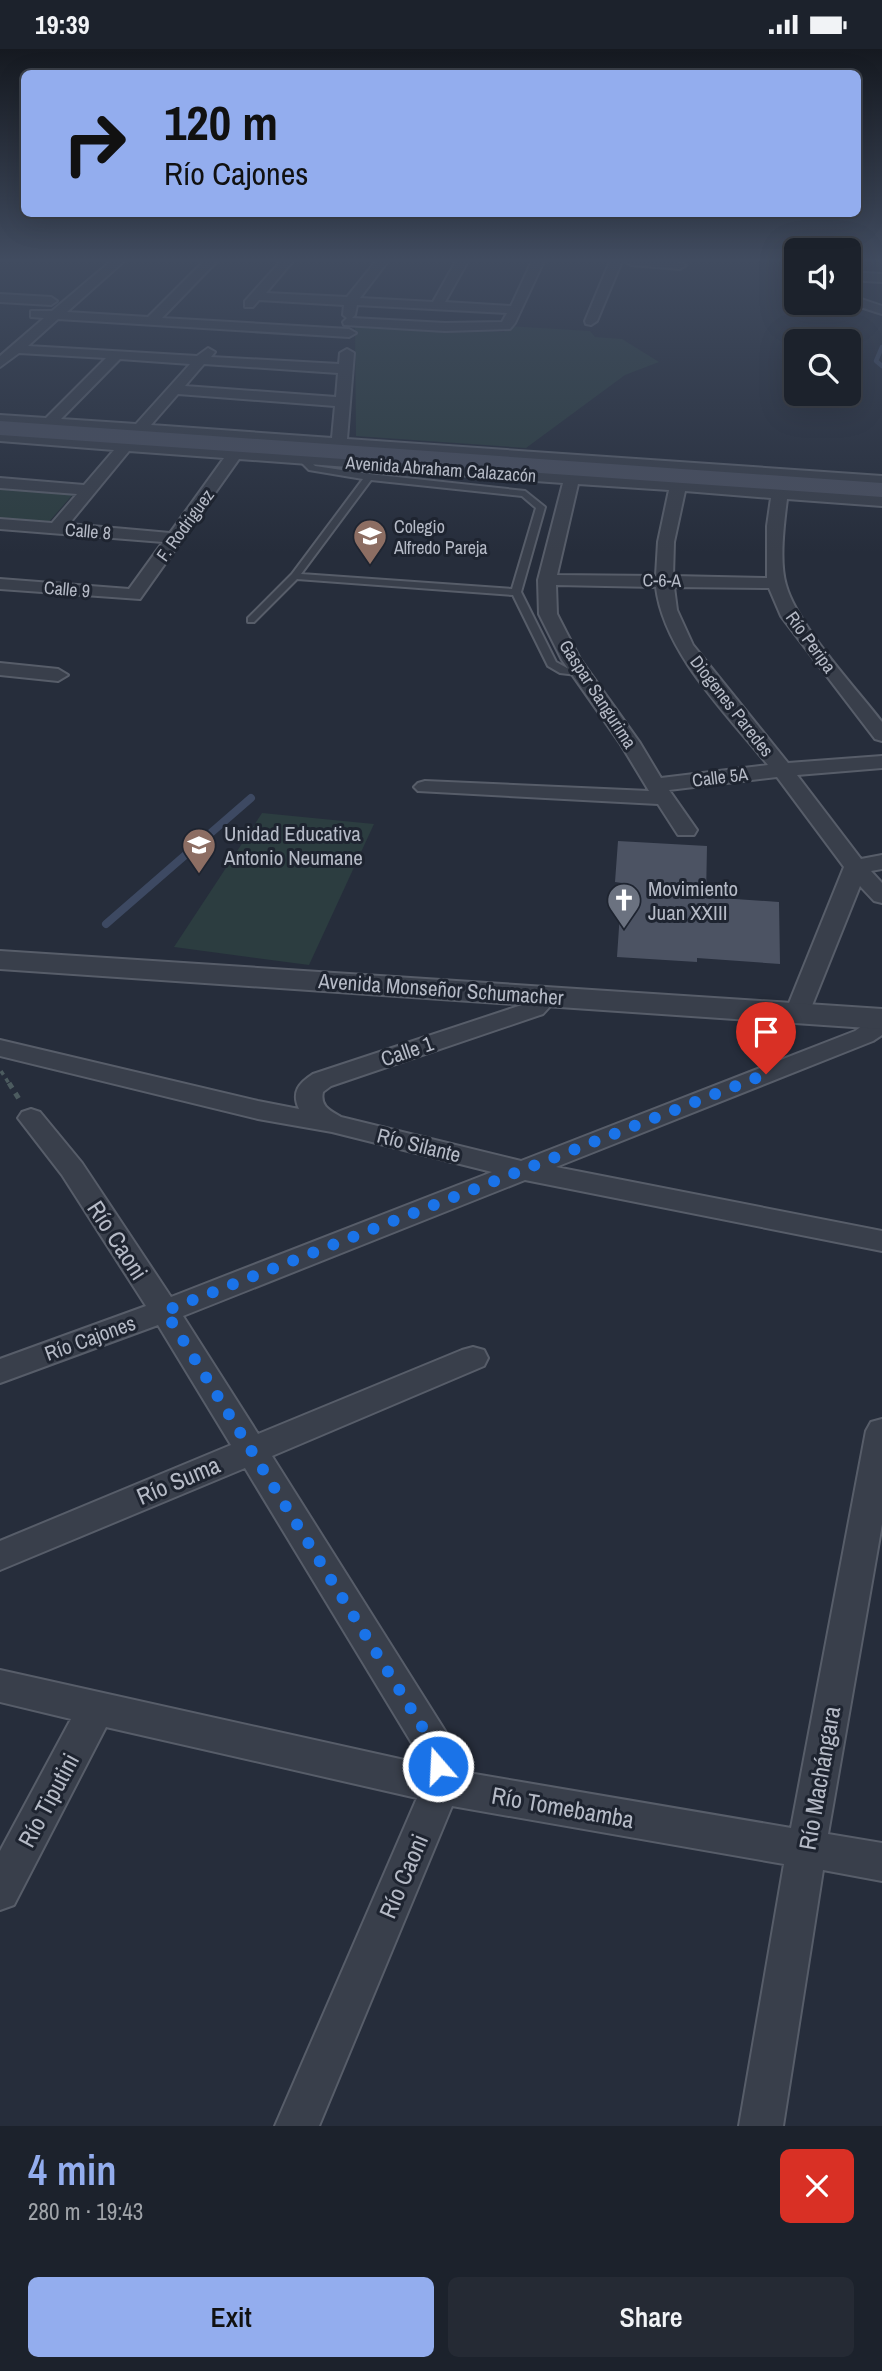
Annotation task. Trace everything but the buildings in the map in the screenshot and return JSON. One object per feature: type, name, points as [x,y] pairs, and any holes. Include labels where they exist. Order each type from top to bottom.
[{"type":"main road","name":"Avenida Abraham Calazacón","points":[[0,428],[882,490]]},
{"type":"street","points":[[50,422],[114,358]]},
{"type":"street","points":[[166,358],[346,369]]},
{"type":"street","points":[[339,441],[347,358]]},
{"type":"street","points":[[141,428],[201,360]]},
{"type":"street","points":[[177,390],[344,402]]},
{"type":"street","name":"Avenida Abraham Calazacón","points":[[0,419],[882,481]]},
{"type":"street","name":"Avenida Abraham Calazacón","points":[[0,437],[882,501]]},
{"type":"street","points":[[57,528],[124,447]]},
{"type":"street","name":"F. Rodriguez","points":[[134,595],[234,455]]},
{"type":"street","name":"Gaspar Sangurima","points":[[572,478],[547,580],[548,614],[581,674],[631,743],[659,792]]},
{"type":"street","points":[[0,483],[89,490]]},
{"type":"street","name":"Diogenes Paredes","points":[[678,486],[666,542],[664,580],[668,610],[684,646],[855,867],[882,896]]},
{"type":"street","name":"Río Peripa","points":[[780,493],[775,526],[776,583],[787,612],[882,735]]},
{"type":"street","name":"Calle 8","points":[[0,524],[176,538]]},
{"type":"street","name":"C-6-A","points":[[547,580],[776,583]]},
{"type":"street","name":"Calle 9","points":[[0,584],[134,595]]},
{"type":"street","points":[[0,669],[58,675]]},
{"type":"street","name":"Calle 5A","points":[[686,830],[659,792],[782,770],[882,762]]},
{"type":"street","points":[[425,787],[659,792]]},
{"type":"street","points":[[796,1013],[848,890],[855,867],[882,862]]},
{"type":"street","name":"Avenida Monseñor Schumacher","points":[[0,960],[543,995],[882,1021]]},
{"type":"street","name":"Calle 1","points":[[332,1123],[315,1113],[308,1100],[310,1088],[322,1080],[534,1009],[541,1003],[543,995]]},
{"type":"street","name":"Río Cajones","points":[[0,1371],[165,1311],[864,1035],[882,1021]]},
{"type":"street","name":"Río Silante","points":[[0,1048],[258,1110],[332,1123],[522,1170],[882,1241]]},
{"type":"street","name":"Río Caoni","points":[[31,1118],[72,1169],[165,1311],[434,1746],[441,1786],[297,2126]]},
{"type":"street","name":"Río Suma","points":[[0,1556],[250,1449],[473,1358]]},
{"type":"street","name":"Río Machángara","points":[[761,2126],[806,1850],[882,1431]]},
{"type":"street","name":"Río Tomebamba","points":[[0,1686],[441,1786],[882,1862]]},
{"type":"street","name":"Río Tiputini","points":[[0,1891],[96,1709]]},
{"type":"lane","points":[[304,460],[312,468],[369,477],[502,490],[525,494],[534,499],[541,507],[516,592],[552,664],[564,671],[581,674]]},
{"type":"lane","points":[[251,619],[295,576],[369,477]]},
{"type":"lane","points":[[295,576],[516,592]]},
{"type":"path","points":[[0,1069],[31,1118]]},
{"type":"shaded area","points":[[355,358],[652,358],[659,362],[625,375],[526,448],[356,436]]},
{"type":"shaded area","points":[[0,486],[75,492],[47,524],[0,521]]},
{"type":"shaded area","points":[[262,813],[374,824],[309,965],[174,947]]},
{"type":"waterway","points":[[877,358],[876,361],[882,366]]},
{"type":"waterway","points":[[106,924],[251,798]]},
{"type":"place","name":"Colegio Alfredo Pareja","points":[[370,566]]},
{"type":"place","name":"Unidad Educativa Antonio Neumane","points":[[199,875]]},
{"type":"place","name":"Movimiento Juan XXIII","points":[[624,930]]},
{"type":"route","points":[[438,1766],[434,1746],[165,1311],[766,1074]]}]
